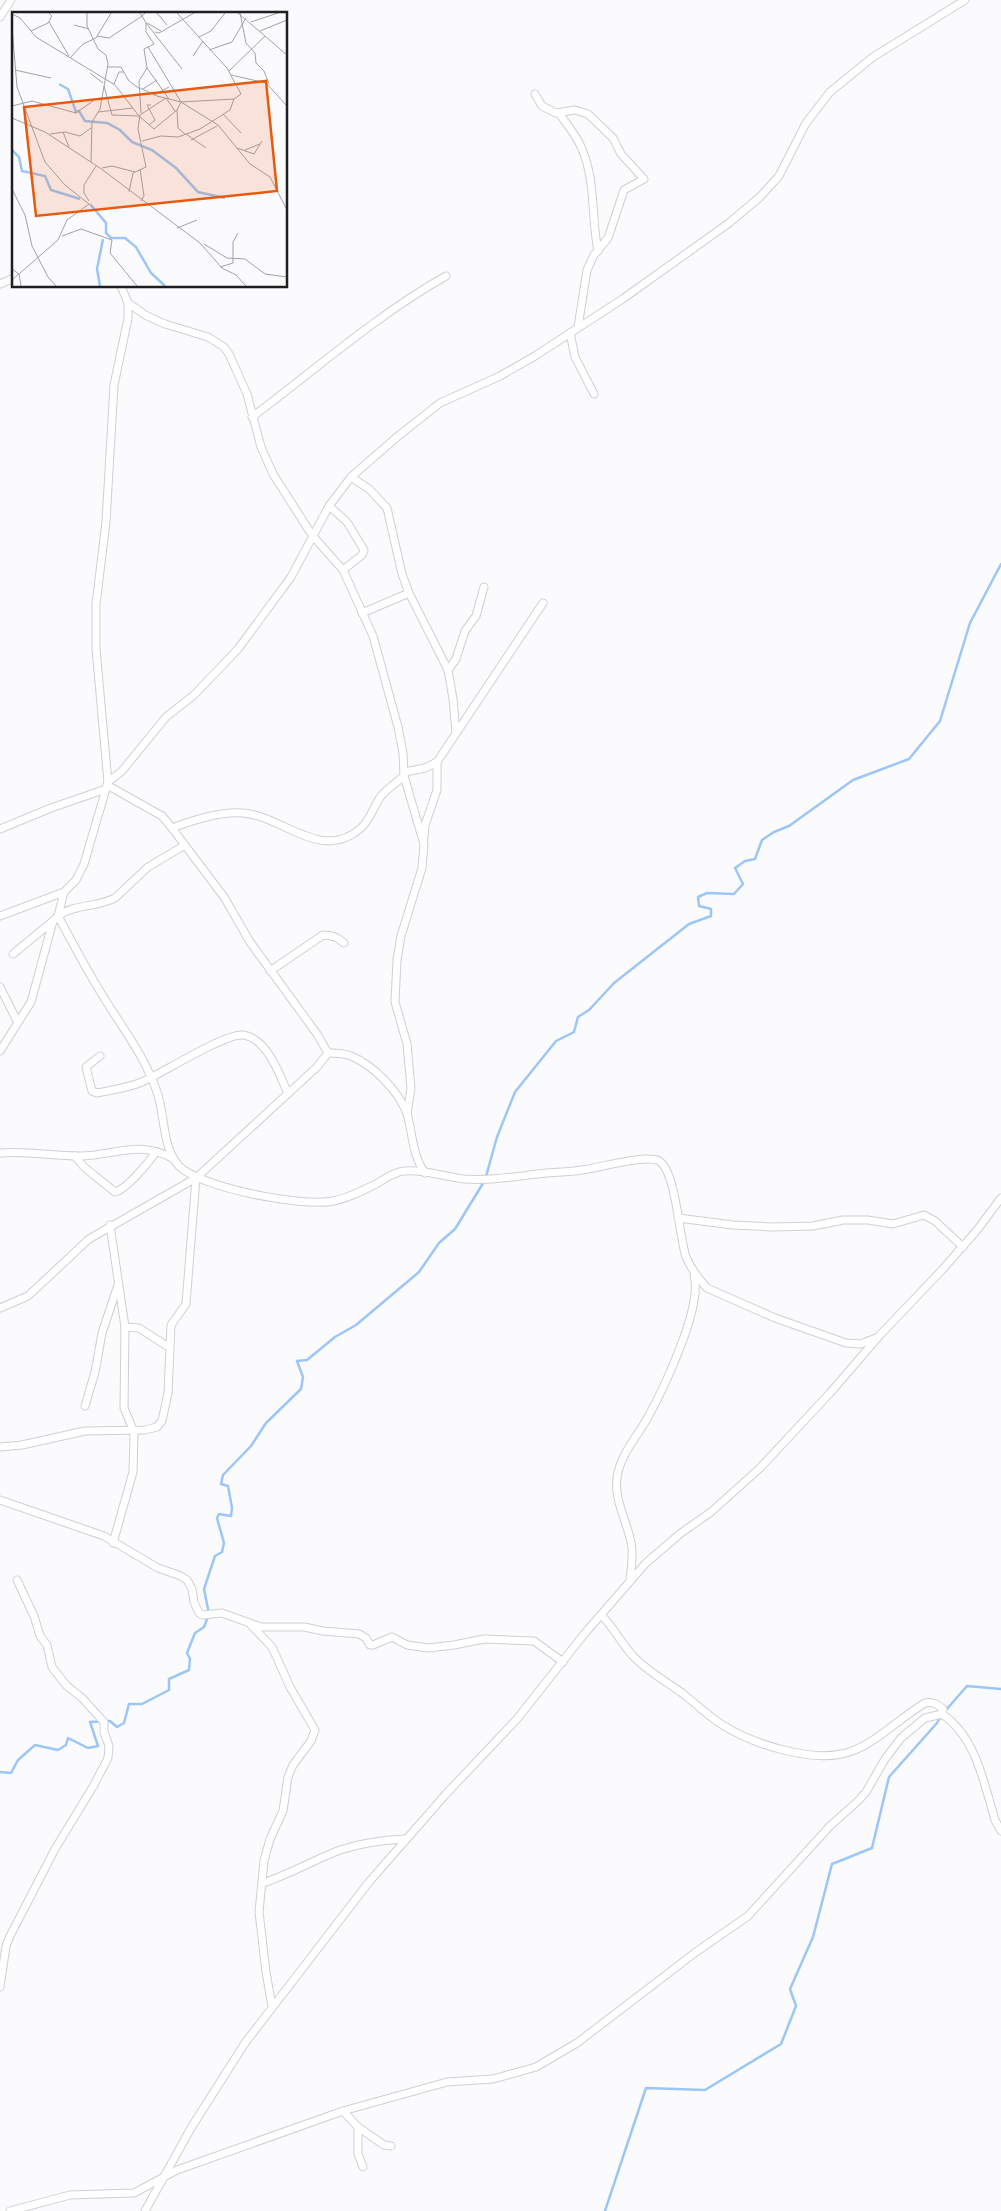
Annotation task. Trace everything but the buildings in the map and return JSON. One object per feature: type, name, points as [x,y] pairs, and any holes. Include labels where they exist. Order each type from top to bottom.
[{"type":"street","points":[[0,17],[11,0]]},
{"type":"street","points":[[0,829],[107,785],[122,771],[166,717],[194,694],[238,649],[291,577],[329,506],[351,477],[397,436],[440,403],[500,376],[570,333],[624,298],[729,223],[760,197],[779,176],[806,123],[830,92],[873,57],[965,0]]},
{"type":"street","points":[[535,94],[542,106],[559,113],[578,140],[589,169],[593,192],[593,227],[598,251]]},
{"type":"street","points":[[559,113],[575,110],[588,114],[613,138],[621,154],[644,179],[624,190],[608,238],[587,270],[578,327]]},
{"type":"street","points":[[252,417],[363,332],[425,288],[446,276]]},
{"type":"street","points":[[0,284],[12,279]]},
{"type":"street","points":[[0,916],[64,892],[76,880],[84,864],[107,785],[95,630],[106,522],[114,385],[128,318],[128,303],[122,288]]},
{"type":"street","points":[[128,303],[147,316],[165,324],[200,334],[224,347],[238,372],[273,474],[312,535],[344,570],[372,636],[389,691],[401,744],[404,774],[424,844]]},
{"type":"street","points":[[570,333],[575,357],[594,394]]},
{"type":"street","points":[[351,477],[369,489],[387,508],[402,574],[409,593],[448,670],[456,733]]},
{"type":"street","points":[[329,506],[347,522],[364,550],[362,555],[344,570]]},
{"type":"street","points":[[448,670],[456,659],[464,631],[476,616],[484,587]]},
{"type":"street","points":[[362,613],[409,593]]},
{"type":"street","points":[[172,828],[199,819],[242,812],[259,816],[312,839],[325,841],[338,840],[361,828],[382,795],[404,774],[425,768],[437,762],[543,603]]},
{"type":"street","points":[[407,1114],[411,1088],[407,1044],[395,1002],[397,960],[401,936],[422,868],[426,825],[437,790],[437,762]]},
{"type":"street","points":[[107,785],[162,816],[172,828],[224,897],[240,927],[328,1052],[350,1056],[370,1068],[391,1088],[404,1106],[416,1154],[425,1173]]},
{"type":"street","points":[[13,954],[56,918],[88,904],[109,901],[115,898],[143,871],[185,845]]},
{"type":"street","points":[[0,1050],[31,1002],[64,892]]},
{"type":"street","points":[[56,918],[144,1061],[157,1090],[174,1159],[180,1167],[196,1178],[268,1197],[308,1203],[333,1201],[354,1194],[393,1174],[405,1171],[467,1179],[500,1180],[584,1170],[651,1159],[659,1161],[666,1168],[672,1183],[684,1249],[692,1268],[696,1285],[695,1296],[681,1345],[650,1414],[622,1460],[616,1484],[616,1494],[631,1542],[630,1580]]},
{"type":"street","points":[[270,971],[282,965],[323,935],[340,938],[344,942]]},
{"type":"street","points":[[0,987],[17,1021]]},
{"type":"street","points":[[100,1056],[86,1067],[92,1091],[97,1093],[141,1082],[231,1038],[243,1035],[261,1044],[276,1065],[288,1094]]},
{"type":"street","points":[[0,1308],[28,1296],[89,1239],[110,1225],[196,1178],[317,1067],[328,1052]]},
{"type":"street","points":[[0,1153],[24,1152],[75,1156],[95,1155],[121,1149],[156,1152],[174,1159]]},
{"type":"street","points":[[75,1156],[88,1171],[115,1192],[122,1188],[151,1160],[156,1152]]},
{"type":"street","points":[[0,1447],[22,1445],[85,1432],[134,1432],[157,1427],[162,1421],[168,1393],[171,1325],[186,1304],[196,1178]]},
{"type":"street","points":[[145,2211],[191,2128],[225,2074],[272,2006],[369,1882],[406,1839],[518,1719],[562,1662],[630,1580],[658,1551],[711,1512],[755,1474],[830,1393],[880,1335],[963,1247],[1001,1198]]},
{"type":"street","points":[[678,1218],[725,1224],[773,1227],[813,1226],[843,1220],[868,1220],[893,1224],[924,1215],[936,1222],[963,1247]]},
{"type":"street","points":[[110,1225],[125,1327],[124,1408],[134,1432],[133,1472],[113,1543]]},
{"type":"street","points":[[692,1268],[707,1288],[775,1318],[852,1344],[861,1344],[880,1335]]},
{"type":"street","points":[[85,1406],[95,1372],[102,1333],[118,1282]]},
{"type":"street","points":[[125,1327],[139,1328],[170,1348]]},
{"type":"street","points":[[0,1500],[87,1530],[158,1568],[181,1576],[187,1580],[192,1589],[194,1602],[199,1613],[203,1615],[222,1613],[251,1625],[268,1628],[304,1627],[323,1631],[359,1634],[366,1638],[370,1645],[392,1637],[407,1645],[428,1648],[454,1646],[484,1639],[529,1640],[540,1643],[562,1662]]},
{"type":"street","points":[[0,1987],[6,1946],[10,1936],[63,1834],[101,1772],[108,1758],[109,1746],[104,1732],[104,1722],[82,1698],[66,1685],[52,1667],[47,1645],[40,1636],[34,1616],[17,1580]]},
{"type":"street","points":[[600,1615],[616,1630],[627,1649],[642,1664],[690,1698],[719,1723],[768,1746],[806,1753],[840,1754],[862,1746],[925,1703],[932,1702],[939,1706],[943,1709],[942,1714]]},
{"type":"street","points":[[251,1625],[272,1647],[290,1687],[315,1730],[312,1741],[293,1765],[288,1777],[283,1811],[270,1839],[264,1862],[264,1883],[259,1896],[259,1912],[272,2006]]},
{"type":"street","points":[[942,1714],[958,1726],[972,1751],[995,1820],[1001,1831]]},
{"type":"street","points":[[10,2211],[70,2195],[134,2193],[165,2175],[343,2111],[447,2082],[494,2079],[536,2067],[577,2043],[696,1952],[748,1916],[830,1826],[858,1801],[898,1742],[925,1718],[942,1714]]},
{"type":"street","points":[[264,1883],[289,1874],[340,1850],[380,1840],[406,1839]]},
{"type":"street","points":[[343,2111],[358,2127],[384,2145],[391,2146]]},
{"type":"street","points":[[358,2127],[358,2154],[364,2167]]},
{"type":"waterway","points":[[0,1772],[11,1773],[18,1760],[35,1745],[58,1750],[66,1745],[68,1738],[88,1748],[98,1746],[90,1722],[110,1721],[117,1727],[124,1723],[129,1704],[142,1704],[169,1690],[169,1679],[189,1670],[190,1659],[187,1653],[195,1633],[204,1627],[209,1614],[204,1589],[215,1556],[222,1552],[224,1543],[217,1518],[219,1514],[231,1516],[232,1508],[228,1486],[221,1484],[223,1475],[251,1446],[266,1423],[301,1389],[303,1377],[297,1361],[307,1360],[335,1337],[356,1325],[419,1272],[439,1243],[455,1229],[485,1180],[497,1137],[515,1092],[556,1041],[574,1032],[578,1017],[589,1010],[614,983],[689,924],[711,916],[711,909],[699,906],[698,897],[707,893],[734,894],[743,884],[735,868],[745,861],[755,859],[762,840],[774,832],[789,826],[853,780],[909,759],[940,721],[970,623],[1001,564]]},
{"type":"waterway","points":[[946,1710],[967,1686],[1001,1689]]},
{"type":"waterway","points":[[605,2211],[646,2088],[705,2090],[781,2044],[796,2006],[790,1989],[813,1937],[832,1864],[872,1848],[889,1777],[941,1716]]}]
